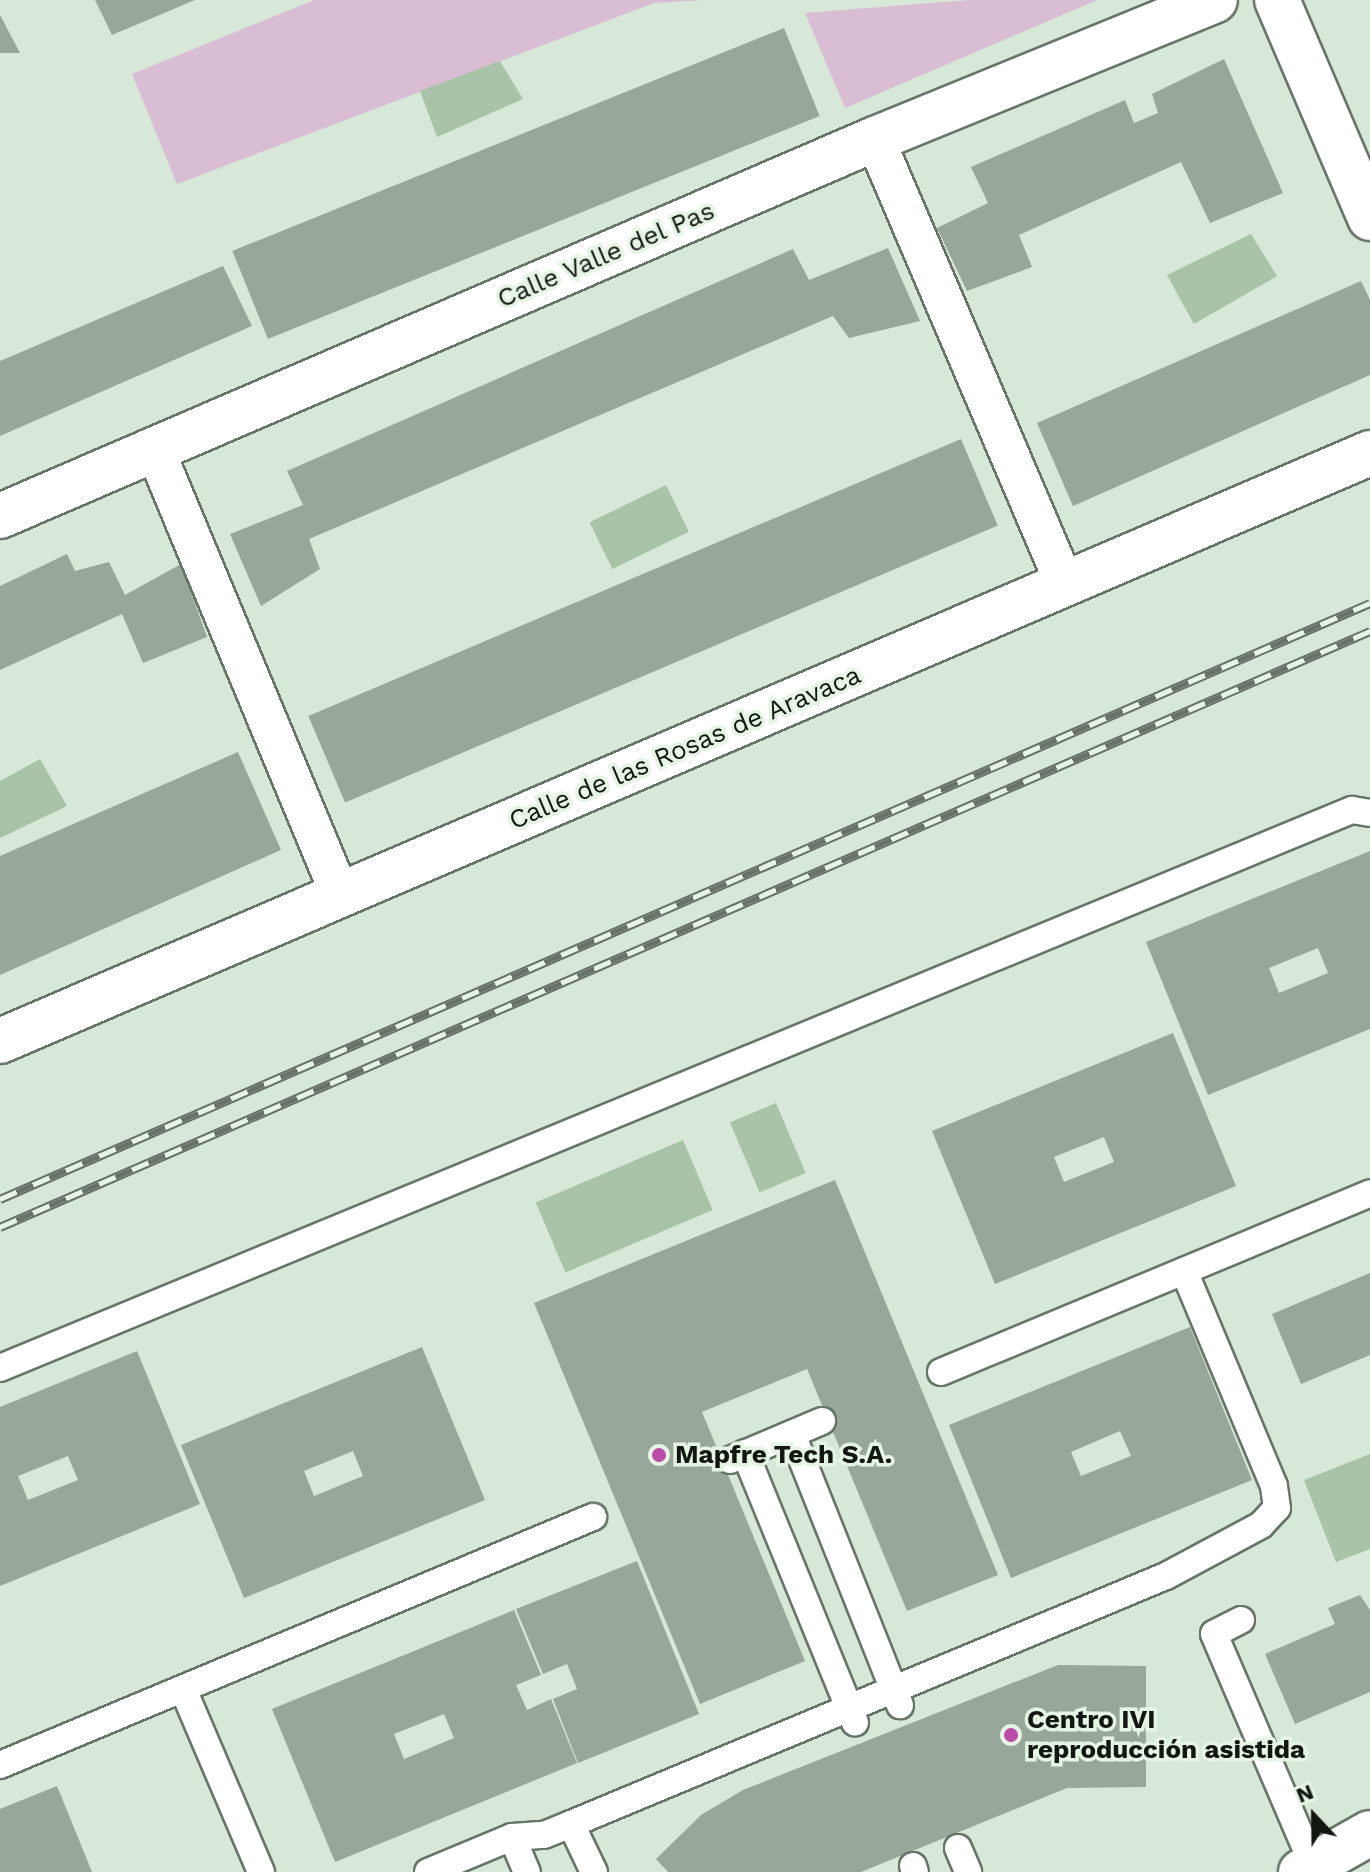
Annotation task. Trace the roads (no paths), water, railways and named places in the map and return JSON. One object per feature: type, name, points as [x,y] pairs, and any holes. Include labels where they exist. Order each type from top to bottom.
[{"type":"street","name":"Calle Valle del Pas","points":[[0,516],[875,139],[1215,0]]},
{"type":"street","points":[[1277,0],[1370,218]]},
{"type":"street","points":[[875,139],[1066,586]]},
{"type":"street","points":[[155,450],[340,895]]},
{"type":"street","name":"Calle de las Rosas de Aravaca","points":[[0,1041],[1370,453]]},
{"type":"street","points":[[1307,1868],[1370,1833]]},
{"type":"lane","points":[[0,1368],[1337,816],[1352,810],[1370,813]]},
{"type":"lane","points":[[941,1372],[1370,1193]]},
{"type":"lane","points":[[428,1872],[512,1837],[544,1835],[897,1697],[1166,1576],[1261,1525],[1277,1508],[1274,1486],[1184,1271]]},
{"type":"lane","points":[[822,1421],[738,1456],[852,1715]]},
{"type":"lane","points":[[792,1434],[897,1697]]},
{"type":"lane","points":[[0,1765],[593,1517]]},
{"type":"lane","points":[[1241,1620],[1214,1634],[1307,1868]]},
{"type":"lane","points":[[183,1689],[261,1872]]},
{"type":"lane","points":[[571,1824],[594,1872]]},
{"type":"lane","points":[[512,1837],[527,1872]]},
{"type":"railway","points":[[0,1199],[1370,603]]},
{"type":"railway","points":[[0,1227],[1370,631]]},
{"type":"place","name":"Mapfre Tech S.A.","points":[[659,1455]]},
{"type":"place","name":"Centro IVI reproducción asistida","points":[[1011,1735]]}]
